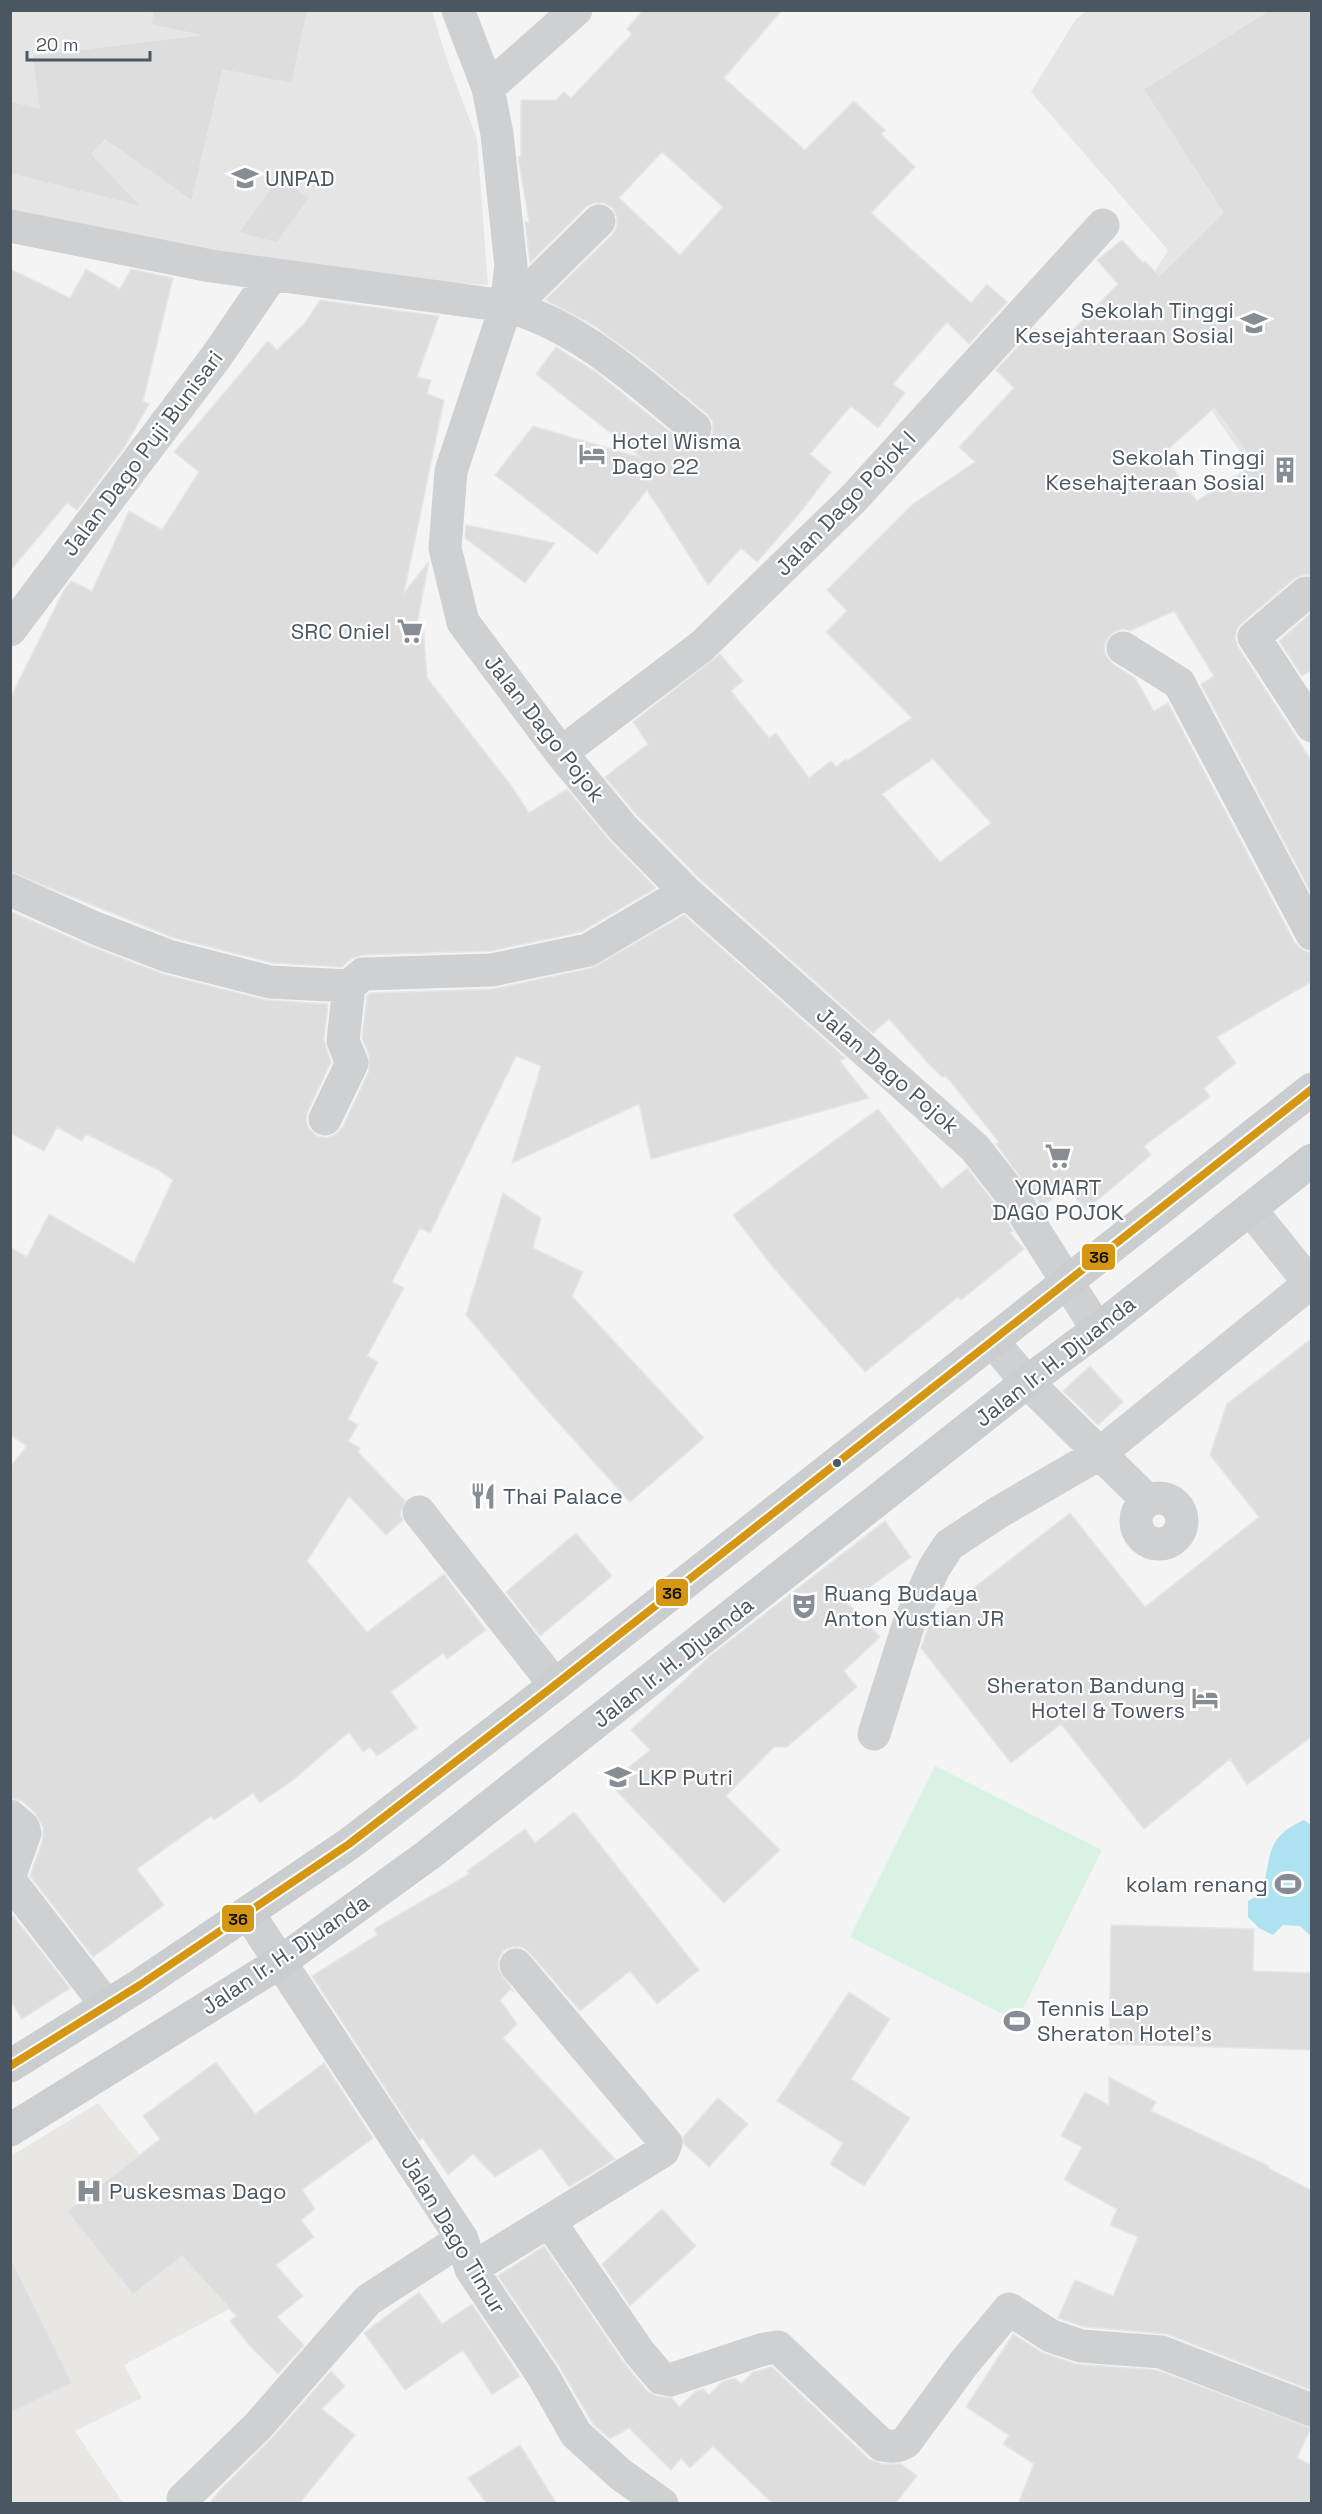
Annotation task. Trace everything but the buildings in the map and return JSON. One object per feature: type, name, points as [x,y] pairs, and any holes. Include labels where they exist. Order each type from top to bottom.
[{"type":"main road","points":[[10,2066],[107,2006],[349,1844],[555,1685],[1311,1089]]},
{"type":"main road","name":"Jalan Ir. H. Djuanda","points":[[10,2130],[279,1963],[428,1855],[1311,1160]]},
{"type":"street","name":"Jalan Dago Pojok","points":[[458,10],[488,88],[497,134],[511,266],[508,298],[451,471],[445,548],[463,622],[561,753],[623,828],[686,892],[975,1148],[1014,1198],[1097,1329]]},
{"type":"street","points":[[488,88],[576,10]]},
{"type":"street","points":[[508,298],[531,288],[599,221]]},
{"type":"street","name":"Jalan Dago Pojok I","points":[[561,753],[702,646],[719,630],[854,498],[1102,225]]},
{"type":"street","points":[[10,226],[211,266],[272,275],[508,298],[575,335],[695,428]]},
{"type":"street","name":"Jalan Dago Puji Bunisari","points":[[10,630],[216,357],[272,275]]},
{"type":"street","points":[[1306,592],[1254,637],[1311,726]]},
{"type":"street","points":[[1123,648],[1179,683],[1311,934]]},
{"type":"street","points":[[10,890],[95,928],[168,956],[270,982],[349,986]]},
{"type":"street","points":[[325,1119],[352,1063],[343,1041],[349,986],[363,974],[492,970],[588,950],[686,892]]},
{"type":"street","points":[[874,1734],[909,1623],[934,1568],[949,1545],[999,1512],[1099,1454],[1310,1285],[1250,1209]]},
{"type":"street","points":[[992,1341],[1027,1382],[1147,1500]]},
{"type":"street","points":[[419,1512],[555,1685]]},
{"type":"street","points":[[10,1816],[23,1827],[25,1835],[10,1876],[11,1882],[107,2006]]},
{"type":"street","name":"Jalan Dago Timur","points":[[248,1913],[279,1963],[343,2056],[543,2376],[576,2434],[620,2474],[662,2504]]},
{"type":"street","points":[[183,2499],[258,2426],[368,2300],[467,2254],[550,2222],[663,2151],[666,2143],[516,1965]]},
{"type":"street","points":[[550,2222],[639,2352],[661,2378],[670,2380],[764,2349],[778,2347],[882,2445],[895,2447],[906,2442],[964,2363],[1010,2309],[1051,2336],[1081,2346],[1161,2352],[1311,2410]]},
{"type":"shaded area","name":"UNPAD","points":[[10,11],[432,11],[446,57],[477,139],[488,285],[400,280],[11,217]]},
{"type":"shaded area","name":"Sekolah Tinggi Kesejahteraan Sosial","points":[[1087,11],[1311,11],[1311,554],[1204,400],[1152,276],[1168,250],[1031,92],[1076,19]]},
{"type":"shaded area","points":[[98,2103],[187,2214],[244,2301],[124,2365],[142,2398],[75,2431],[123,2503],[11,2504],[11,2156]]},
{"type":"green space","points":[[935,1766],[1102,1850],[1017,2021],[850,1937]]},
{"type":"water","name":"kolam renang","points":[[1304,1820],[1311,1825],[1311,1936],[1300,1926],[1283,1925],[1273,1935],[1259,1928],[1248,1917],[1248,1901],[1262,1893],[1269,1858],[1276,1841],[1291,1827]]},
{"type":"transit line","name":"36","points":[[10,2066],[140,1985],[349,1844],[555,1685],[1312,1089]]},
{"type":"place","name":"UNPAD","points":[[245,178]]},
{"type":"place","name":"Sekolah Tinggi Kesejahteraan Sosial","points":[[1254,323]]},
{"type":"place","name":"Hotel Wisma Dago 22","points":[[592,454]]},
{"type":"place","name":"Sekolah Tinggi Kesehajteraan Sosial","points":[[1285,470]]},
{"type":"place","name":"SRC Oniel","points":[[410,631]]},
{"type":"place","name":"YOMART DAGO POJOK","points":[[1058,1156]]},
{"type":"place","name":"Thai Palace","points":[[483,1496]]},
{"type":"place","name":"Ruang Budaya Anton Yustian JR","points":[[804,1606]]},
{"type":"place","name":"Sheraton Bandung Hotel & Towers","points":[[1205,1698]]},
{"type":"place","name":"LKP Putri","points":[[618,1777]]},
{"type":"place","name":"kolam renang","points":[[1288,1884]]},
{"type":"place","name":"Tennis Lap Sheraton Hotel's","points":[[1017,2021]]},
{"type":"place","name":"Puskesmas Dago","points":[[89,2191]]}]
